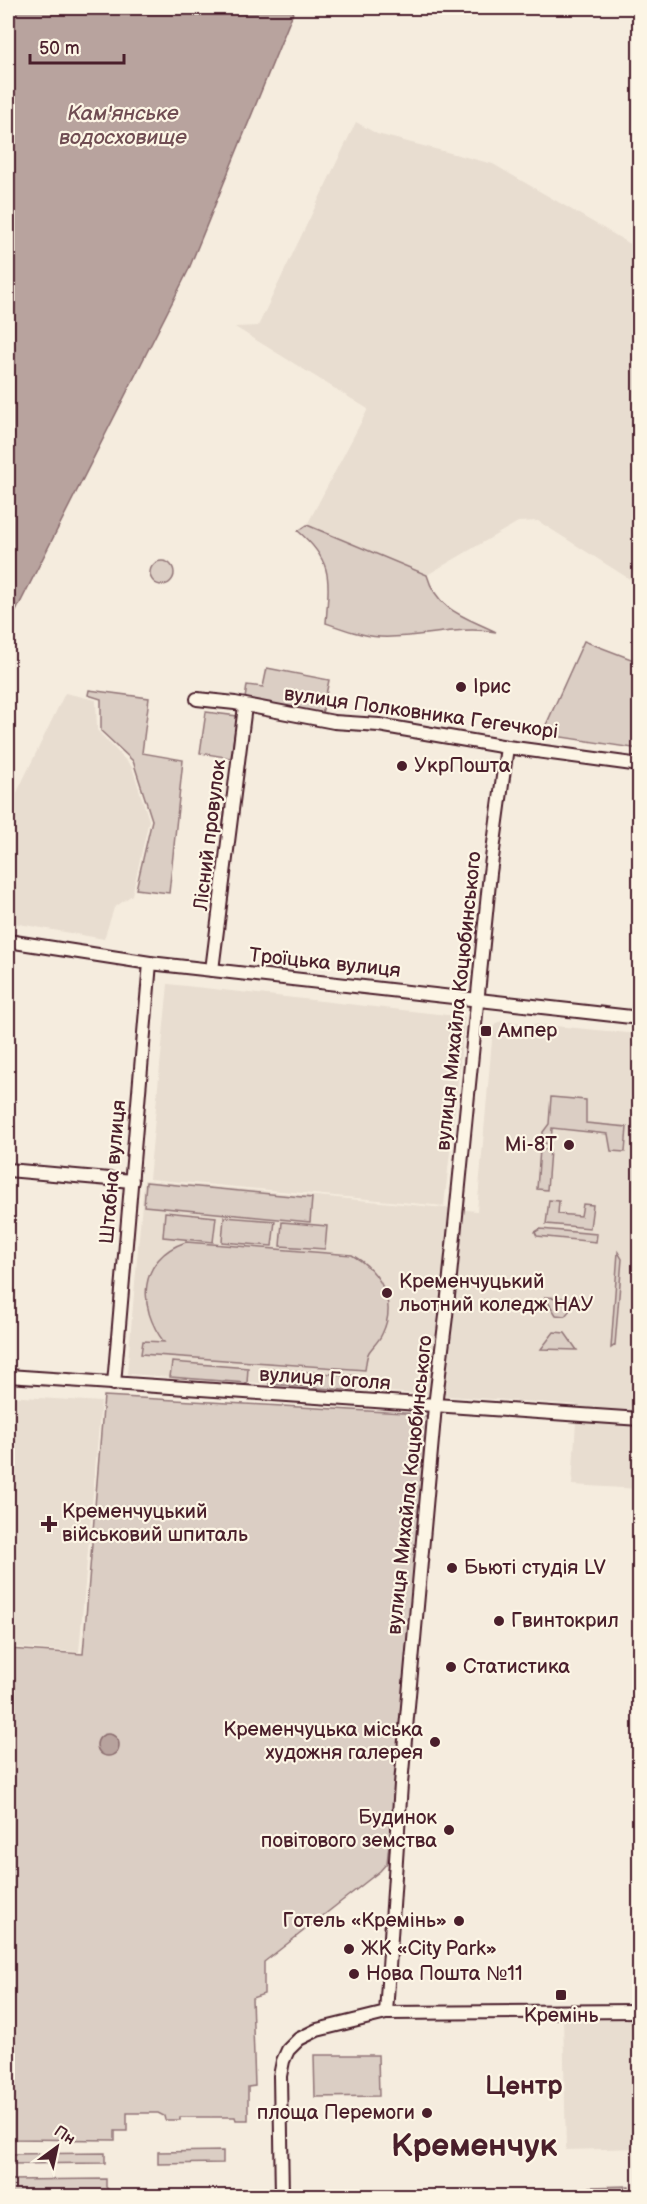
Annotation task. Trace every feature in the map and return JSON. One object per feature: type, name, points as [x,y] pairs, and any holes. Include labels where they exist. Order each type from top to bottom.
[{"type":"street","name":"вулиця Полковника Гегечкорі","points":[[197,699],[334,722],[379,725],[507,747],[639,765]]},
{"type":"street","name":"Лісний провулок","points":[[212,970],[245,706]]},
{"type":"street","name":"вулиця Михайла Коцюбинського","points":[[386,2013],[400,1795],[435,1406],[479,999],[490,873],[507,747]]},
{"type":"street","name":"Троїцька вулиця","points":[[8,941],[150,963],[639,1018]]},
{"type":"street","name":"Штабна вулиця","points":[[114,1384],[150,963]]},
{"type":"street","points":[[8,1170],[132,1181]]},
{"type":"street","name":"вулиця Гоголя","points":[[8,1376],[639,1419]]},
{"type":"street","points":[[282,2196],[280,2076],[288,2050],[299,2039],[317,2030],[386,2013],[639,2011]]},
{"type":"shaded area","points":[[356,122],[377,134],[493,164],[639,249],[639,585],[538,521],[518,522],[427,575],[307,525],[368,409],[235,327],[258,326]]},
{"type":"shaded area","points":[[307,525],[427,575],[438,597],[445,605],[496,632],[467,630],[380,637],[359,634],[326,623],[327,572],[318,552],[298,531]]},
{"type":"shaded area","points":[[162,561],[167,562],[173,568],[173,578],[167,584],[162,585],[157,584],[151,578],[150,573],[151,568],[157,562]]},
{"type":"shaded area","points":[[584,641],[639,662],[639,749],[542,734]]},
{"type":"shaded area","points":[[267,668],[329,680],[322,714],[245,699],[247,685],[263,687]]},
{"type":"shaded area","points":[[89,690],[149,698],[142,753],[183,760],[169,893],[136,889],[152,820],[133,761],[101,731],[101,699],[88,695]]},
{"type":"shaded area","points":[[65,693],[96,700],[97,730],[132,767],[149,820],[132,895],[114,908],[104,939],[8,922],[8,811]]},
{"type":"shaded area","points":[[206,712],[237,716],[231,758],[200,753]]},
{"type":"shaded area","points":[[168,984],[465,1017],[444,1206],[149,1179]]},
{"type":"shaded area","name":"Кременчуцький льотний коледж НАУ","points":[[502,1021],[639,1034],[639,1489],[572,1485],[577,1405],[127,1374],[144,1180],[477,1211],[493,1029],[496,1023]]},
{"type":"shaded area","points":[[551,1097],[586,1100],[586,1123],[627,1127],[625,1152],[611,1151],[608,1134],[552,1128],[551,1144],[542,1143],[543,1132],[549,1124]]},
{"type":"shaded area","points":[[540,1149],[550,1150],[547,1190],[537,1189]]},
{"type":"shaded area","points":[[146,1182],[312,1198],[310,1222],[144,1206]]},
{"type":"shaded area","points":[[549,1200],[559,1201],[558,1214],[581,1216],[583,1204],[593,1205],[590,1228],[546,1224]]},
{"type":"shaded area","points":[[165,1212],[216,1217],[213,1242],[163,1237]]},
{"type":"shaded area","points":[[224,1217],[275,1221],[272,1246],[222,1242]]},
{"type":"shaded area","points":[[282,1222],[327,1226],[325,1249],[280,1246]]},
{"type":"shaded area","points":[[540,1229],[597,1234],[596,1242],[537,1236],[535,1232]]},
{"type":"shaded area","points":[[186,1242],[352,1255],[362,1262],[384,1288],[388,1310],[382,1334],[368,1354],[365,1370],[141,1354],[143,1341],[164,1342],[149,1314],[146,1299],[151,1271],[170,1249]]},
{"type":"shaded area","points":[[618,1252],[622,1259],[615,1345],[611,1348]]},
{"type":"shaded area","points":[[545,1297],[579,1299],[565,1316],[556,1315]]},
{"type":"shaded area","points":[[554,1332],[565,1333],[577,1350],[541,1349]]},
{"type":"shaded area","points":[[172,1362],[248,1368],[247,1383],[170,1377]]},
{"type":"shaded area","points":[[270,1369],[357,1376],[356,1391],[269,1384]]},
{"type":"shaded area","name":"Кременчуцький військовий шпиталь","points":[[8,1396],[101,1402],[79,1652],[8,1647]]},
{"type":"shaded area","points":[[104,1396],[421,1414],[430,1420],[433,1430],[387,1863],[380,1871],[264,1962],[264,1994],[252,1998],[255,2086],[248,2087],[248,2120],[236,2120],[235,2117],[180,2117],[180,2120],[165,2120],[164,2116],[158,2113],[127,2113],[127,2131],[115,2131],[115,2140],[8,2139],[8,1649],[83,1654]]},
{"type":"shaded area","points":[[563,2017],[639,2017],[639,2148],[566,2150]]},
{"type":"shaded area","points":[[314,2055],[378,2055],[379,2096],[315,2097]]},
{"type":"shaded area","points":[[223,2151],[223,2163],[158,2164],[158,2152]]},
{"type":"shaded area","points":[[105,2153],[105,2163],[8,2164],[8,2154]]},
{"type":"shaded area","points":[[106,2179],[106,2187],[114,2196],[8,2196],[8,2180]]},
{"type":"shaded area","points":[[629,2186],[629,2196],[590,2196],[590,2187]]},
{"type":"water","name":"Кам'янське водосховище","points":[[8,8],[295,8],[188,271],[8,627]]},
{"type":"water","points":[[108,1734],[116,1737],[119,1745],[116,1753],[108,1756],[100,1753],[97,1745],[100,1737]]},
{"type":"place","name":"Ірис","points":[[461,687]]},
{"type":"place","name":"УкрПошта","points":[[402,766]]},
{"type":"place","name":"Ампер","points":[[486,1031]]},
{"type":"place","name":"Мі-8Т","points":[[569,1145]]},
{"type":"place","name":"Кременчуцький льотний коледж НАУ","points":[[387,1293]]},
{"type":"place","name":"Кременчуцький військовий шпиталь","points":[[49,1524]]},
{"type":"place","name":"Бьюті студія LV","points":[[452,1568]]},
{"type":"place","name":"Гвинтокрил","points":[[499,1621]]},
{"type":"place","name":"Статистика","points":[[451,1667]]},
{"type":"place","name":"Кременчуцька міська художня галерея","points":[[435,1742]]},
{"type":"place","name":"Будинок повітового земства","points":[[449,1830]]},
{"type":"place","name":"Готель «Кремінь»","points":[[459,1921]]},
{"type":"place","name":"ЖК «City Park»","points":[[349,1949]]},
{"type":"place","name":"Нова Пошта №11","points":[[354,1974]]},
{"type":"place","name":"Кремінь","points":[[561,1995]]},
{"type":"place","name":"площа Перемоги","points":[[427,2113]]},
{"type":"district","name":"Центр","points":[[524,2086]]},
{"type":"district","name":"Кременчук","points":[[474,2146]]}]
